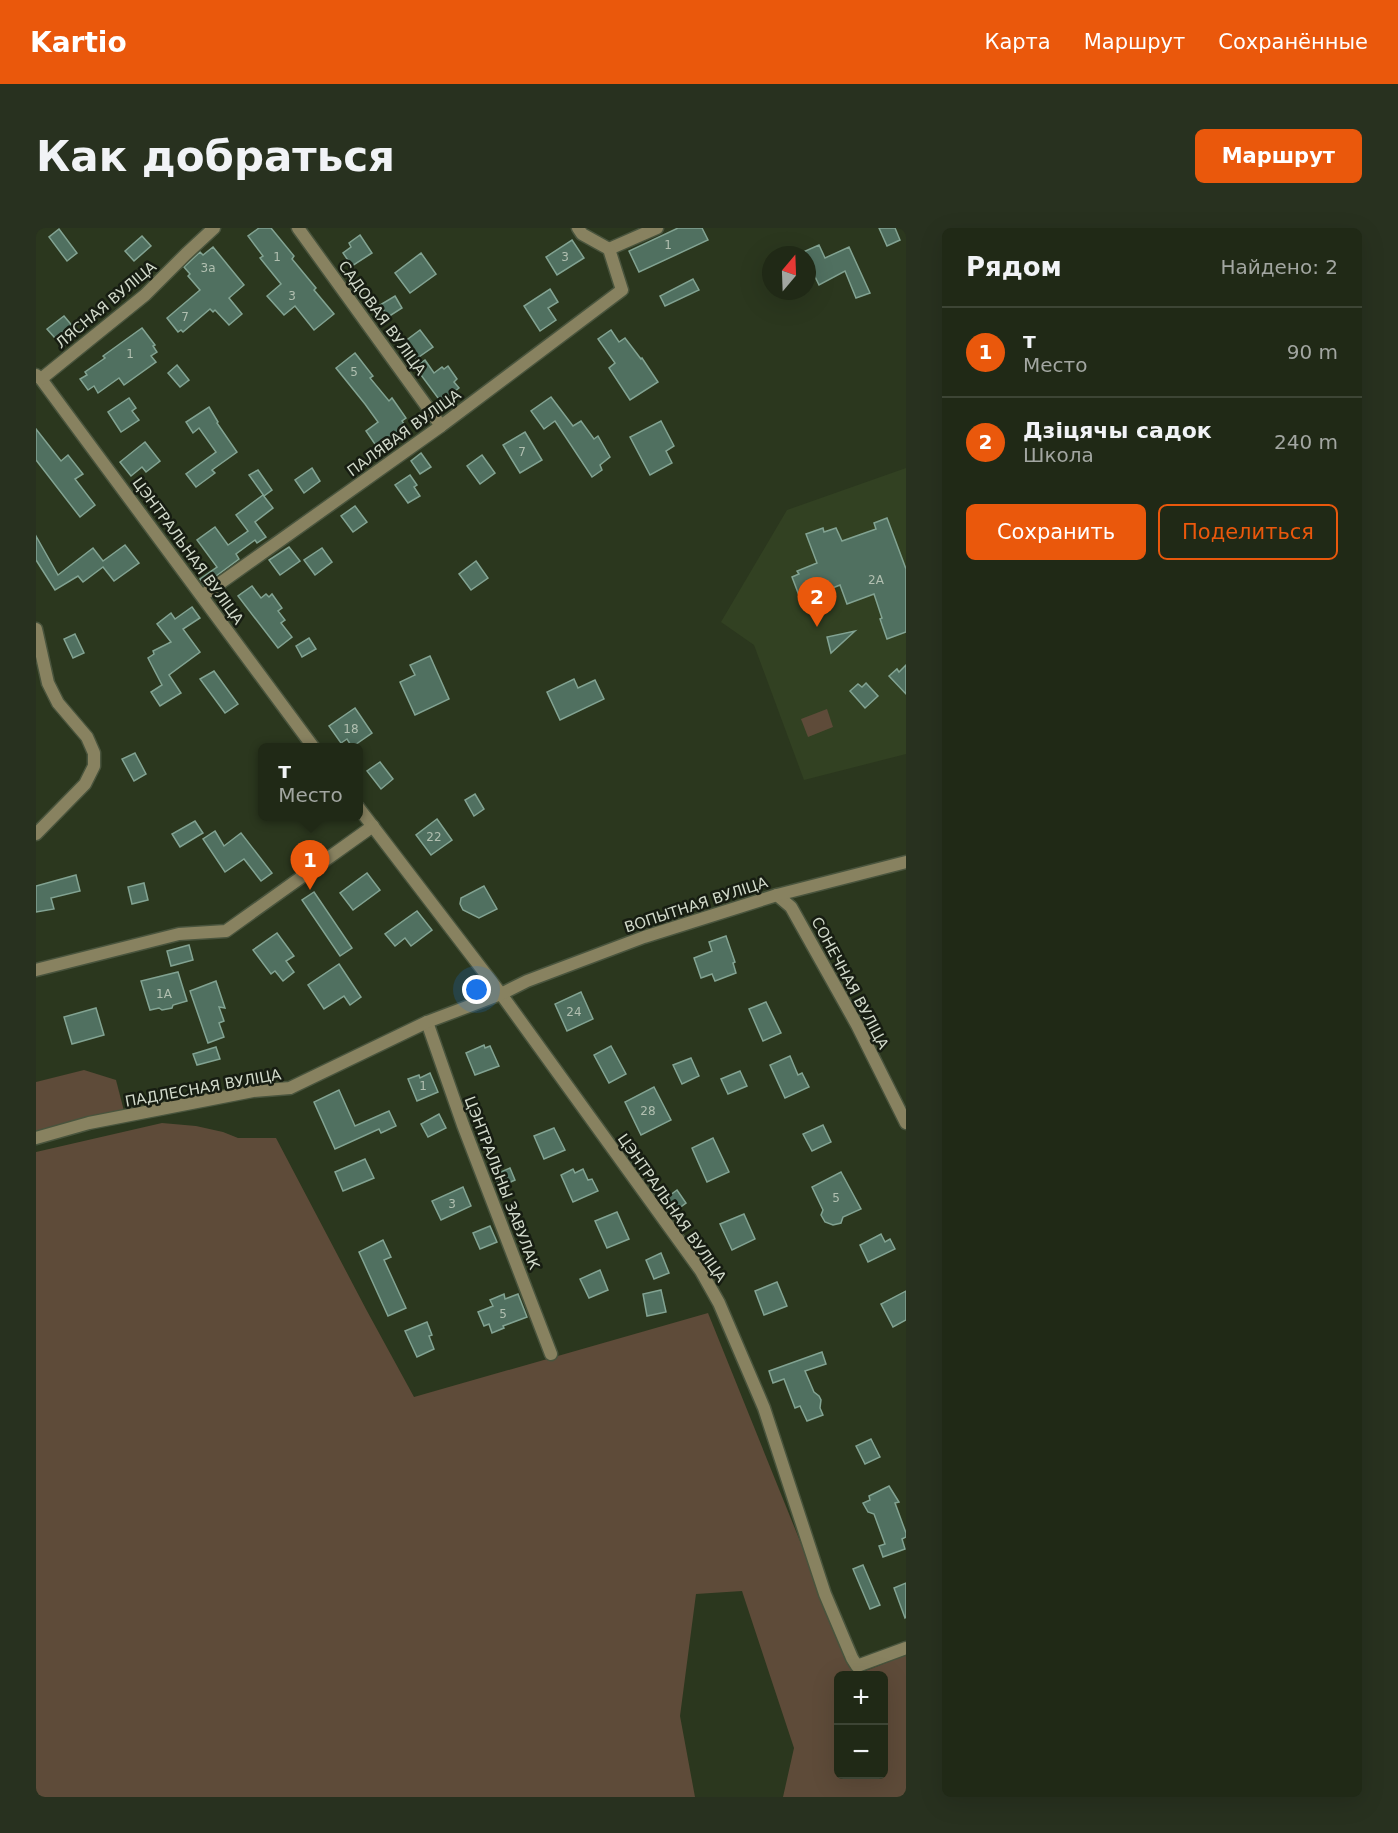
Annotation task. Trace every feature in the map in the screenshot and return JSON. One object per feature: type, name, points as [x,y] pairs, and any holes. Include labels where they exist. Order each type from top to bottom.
[{"type":"street","name":"ЛЯСНАЯ ВУЛІЦА","points":[[38,377],[145,295],[214,228]]},
{"type":"street","name":"САДОВАЯ ВУЛІЦА","points":[[298,228],[441,426]]},
{"type":"street","points":[[578,228],[582,234],[609,249],[657,228]]},
{"type":"street","name":"ПАЛЯВАЯ ВУЛІЦА","points":[[202,596],[441,426],[622,290],[609,249]]},
{"type":"street","name":"ЦЭНТРАЛЬНАЯ ВУЛІЦА","points":[[38,377],[311,743]]},
{"type":"street","points":[[36,629],[48,683],[58,703],[87,737],[94,753],[94,766],[85,784],[36,834]]},
{"type":"street","name":"ЦЭНТРАЛЬНАЯ ВУЛІЦА","points":[[363,813],[501,994],[701,1272],[719,1303],[764,1408],[825,1594],[857,1666],[906,1648]]},
{"type":"street","points":[[36,970],[179,934],[226,931],[373,826]]},
{"type":"street","name":"ВОПЫТНАЯ ВУЛІЦА","points":[[501,994],[527,981],[644,937],[777,895],[906,861]]},
{"type":"street","name":"СОНЕЧНАЯ ВУЛІЦА","points":[[777,895],[792,907],[857,1025],[906,1123]]},
{"type":"street","name":"ПАДЛЕСНАЯ ВУЛІЦА","points":[[36,1138],[113,1118],[253,1091],[290,1088],[427,1022],[501,994]]},
{"type":"street","name":"ЦЭНТРАЛЬНЫ ЗАВУЛАК","points":[[427,1022],[463,1125],[551,1354]]},
{"type":"shaded area","points":[[906,468],[906,754],[804,780],[754,645],[721,622],[787,510]]},
{"type":"shaded area","points":[[827,709],[833,727],[808,737],[801,719]]},
{"type":"shaded area","points":[[84,1070],[116,1080],[124,1111],[36,1132],[36,1082]]},
{"type":"shaded area","points":[[162,1123],[196,1126],[238,1138],[276,1138],[414,1397],[708,1313],[852,1671],[834,1671],[834,1779],[888,1779],[888,1671],[865,1671],[906,1655],[906,1797],[783,1797],[794,1748],[742,1591],[696,1594],[680,1716],[695,1797],[36,1797],[36,1152]]},
{"type":"building","points":[[259,228],[271,228],[294,256],[292,259],[334,314],[314,330],[295,306],[284,315],[267,296],[281,284],[260,258],[263,256],[248,236]]},
{"type":"building","points":[[678,228],[702,228],[708,240],[639,272],[629,251]]},
{"type":"building","points":[[879,228],[895,228],[900,240],[887,246]]},
{"type":"building","points":[[59,229],[77,253],[67,261],[49,237]]},
{"type":"building","points":[[360,235],[372,253],[352,266],[343,253],[351,247],[349,243]]},
{"type":"building","points":[[142,236],[151,246],[134,261],[125,251]]},
{"type":"building","points":[[572,240],[584,258],[557,275],[546,257]]},
{"type":"building","points":[[819,245],[825,258],[849,247],[870,293],[856,298],[845,271],[819,285],[816,279],[816,246]]},
{"type":"building","points":[[213,247],[244,285],[229,298],[242,314],[229,325],[215,310],[213,312],[210,309],[183,332],[181,330],[178,332],[167,318],[200,290],[188,276],[190,274],[184,267],[200,252],[203,255]]},
{"type":"building","points":[[421,253],[436,274],[410,293],[395,273]]},
{"type":"building","points":[[693,279],[699,290],[665,306],[660,296]]},
{"type":"building","points":[[550,289],[558,302],[548,308],[556,320],[540,331],[524,306]]},
{"type":"building","points":[[395,296],[402,308],[388,317],[380,305]]},
{"type":"building","points":[[64,316],[79,334],[63,347],[47,329]]},
{"type":"building","points":[[142,328],[155,345],[153,346],[157,352],[151,356],[156,362],[124,385],[119,378],[98,393],[94,386],[88,390],[80,379],[87,375],[85,372]]},
{"type":"building","points":[[420,330],[433,347],[416,359],[404,342]]},
{"type":"building","points":[[611,330],[619,342],[625,338],[658,382],[630,400],[609,368],[615,363],[598,339]]},
{"type":"building","points":[[355,353],[373,376],[370,378],[389,401],[392,398],[406,418],[402,421],[408,430],[379,450],[366,431],[378,422],[336,368]]},
{"type":"building","points":[[425,360],[434,373],[448,366],[457,379],[454,382],[459,388],[441,402],[415,367]]},
{"type":"building","points":[[177,365],[189,380],[180,387],[168,373]]},
{"type":"building","points":[[551,397],[573,426],[581,421],[594,439],[598,436],[610,457],[600,465],[602,470],[592,477],[555,421],[544,429],[531,411]]},
{"type":"building","points":[[129,398],[136,408],[132,411],[139,420],[121,432],[108,412]]},
{"type":"building","points":[[209,407],[237,452],[212,470],[215,473],[196,487],[186,474],[216,452],[199,428],[193,433],[186,422]]},
{"type":"building","points":[[661,421],[674,446],[666,451],[672,463],[650,475],[630,437]]},
{"type":"building","points":[[36,429],[61,461],[68,455],[83,474],[75,479],[95,505],[80,517],[36,460]]},
{"type":"building","points":[[525,432],[542,460],[520,473],[503,445]]},
{"type":"building","points":[[145,442],[160,461],[146,472],[142,467],[131,476],[120,462]]},
{"type":"building","points":[[421,453],[431,467],[420,474],[411,461]]},
{"type":"building","points":[[482,455],[495,473],[480,484],[467,466]]},
{"type":"building","points":[[312,468],[320,481],[304,493],[295,480]]},
{"type":"building","points":[[258,470],[272,490],[264,496],[249,475]]},
{"type":"building","points":[[410,475],[417,485],[414,487],[420,496],[408,503],[395,485]]},
{"type":"building","points":[[263,495],[273,508],[255,522],[266,537],[257,543],[255,540],[236,554],[239,559],[204,585],[200,579],[217,567],[197,540],[215,527],[228,545],[248,531],[236,515]]},
{"type":"building","points":[[355,506],[367,522],[353,532],[341,516]]},
{"type":"building","points":[[887,518],[906,569],[906,632],[887,639],[874,594],[847,604],[840,585],[810,597],[809,595],[800,598],[792,577],[799,574],[797,571],[817,563],[806,534],[823,528],[824,532],[836,528],[842,541],[876,529],[874,523]]},
{"type":"building","points":[[36,536],[58,575],[93,548],[103,561],[125,545],[139,563],[114,581],[103,567],[83,582],[78,576],[55,590],[36,560]]},
{"type":"building","points":[[289,547],[300,561],[280,575],[269,560]]},
{"type":"building","points":[[322,548],[332,562],[315,575],[304,560]]},
{"type":"building","points":[[476,561],[488,578],[471,590],[459,574]]},
{"type":"building","points":[[252,586],[261,598],[266,594],[269,597],[272,594],[282,608],[278,611],[285,620],[281,623],[292,637],[278,648],[238,596]]},
{"type":"building","points":[[192,607],[200,618],[183,629],[200,652],[169,675],[181,693],[160,706],[151,692],[162,685],[148,658],[154,654],[153,651],[171,642],[157,624],[171,613],[175,619]]},
{"type":"building","points":[[855,631],[831,653],[827,637]]},
{"type":"building","points":[[75,634],[84,653],[73,658],[64,639]]},
{"type":"building","points":[[309,638],[316,649],[302,657],[296,646]]},
{"type":"building","points":[[430,656],[449,699],[415,715],[400,682],[415,675],[410,665]]},
{"type":"building","points":[[906,665],[906,694],[889,676],[897,669],[899,672]]},
{"type":"building","points":[[214,671],[238,704],[225,713],[200,679]]},
{"type":"building","points":[[574,679],[578,688],[595,680],[604,699],[560,720],[547,692]]},
{"type":"building","points":[[866,683],[878,696],[865,708],[850,691],[858,684],[862,687]]},
{"type":"building","points":[[355,708],[372,733],[358,743],[350,743],[347,739],[341,743],[329,726]]},
{"type":"building","points":[[135,753],[146,774],[134,781],[122,759]]},
{"type":"building","points":[[380,762],[393,779],[381,789],[367,771]]},
{"type":"building","points":[[475,794],[484,809],[474,816],[465,800]]},
{"type":"building","points":[[437,819],[452,840],[431,855],[416,835]]},
{"type":"building","points":[[195,821],[203,833],[180,847],[172,834]]},
{"type":"building","points":[[215,831],[224,846],[241,833],[272,873],[261,881],[244,859],[225,872],[203,839]]},
{"type":"building","points":[[367,873],[380,890],[353,910],[340,893]]},
{"type":"building","points":[[76,875],[80,891],[51,898],[54,909],[36,912],[36,886]]},
{"type":"building","points":[[144,883],[148,900],[132,904],[128,887]]},
{"type":"building","points":[[484,886],[497,909],[479,918],[463,910],[460,904],[461,898]]},
{"type":"building","points":[[314,892],[352,948],[340,956],[302,900]]},
{"type":"building","points":[[417,911],[432,930],[411,946],[405,938],[395,946],[385,934]]},
{"type":"building","points":[[277,933],[294,956],[286,961],[294,972],[283,981],[275,971],[271,974],[253,950]]},
{"type":"building","points":[[726,936],[735,962],[733,963],[736,973],[715,981],[712,974],[701,978],[694,958],[712,951],[709,942]]},
{"type":"building","points":[[189,945],[193,960],[171,966],[167,951]]},
{"type":"building","points":[[339,964],[361,997],[350,1005],[344,996],[324,1009],[308,985]]},
{"type":"building","points":[[178,972],[187,1001],[173,1005],[172,1008],[150,1010],[141,981]]},
{"type":"building","points":[[216,981],[225,1008],[219,1007],[224,1021],[219,1023],[224,1037],[208,1043],[190,991]]},
{"type":"building","points":[[581,992],[593,1019],[567,1031],[555,1004]]},
{"type":"building","points":[[766,1002],[781,1033],[763,1041],[749,1009]]},
{"type":"building","points":[[96,1008],[104,1035],[72,1044],[64,1017]]},
{"type":"building","points":[[484,1045],[485,1048],[490,1046],[499,1066],[475,1075],[466,1053]]},
{"type":"building","points":[[611,1046],[626,1074],[609,1083],[594,1055]]},
{"type":"building","points":[[216,1047],[220,1059],[197,1065],[193,1054]]},
{"type":"building","points":[[790,1056],[798,1075],[802,1073],[809,1087],[785,1098],[770,1065]]},
{"type":"building","points":[[691,1058],[699,1076],[682,1084],[673,1065]]},
{"type":"building","points":[[740,1071],[747,1086],[728,1094],[721,1079]]},
{"type":"building","points":[[430,1073],[438,1092],[417,1101],[408,1079],[419,1075],[420,1078]]},
{"type":"building","points":[[654,1087],[671,1120],[641,1135],[625,1102]]},
{"type":"building","points":[[339,1090],[355,1126],[389,1111],[396,1126],[381,1133],[379,1129],[335,1149],[314,1102]]},
{"type":"building","points":[[439,1114],[446,1128],[428,1137],[421,1124]]},
{"type":"building","points":[[823,1125],[831,1142],[812,1151],[803,1134]]},
{"type":"building","points":[[554,1128],[565,1150],[544,1159],[534,1136]]},
{"type":"building","points":[[713,1138],[729,1172],[707,1182],[692,1148]]},
{"type":"building","points":[[365,1159],[374,1178],[343,1191],[335,1172]]},
{"type":"building","points":[[510,1168],[515,1180],[499,1187],[494,1175]]},
{"type":"building","points":[[573,1169],[575,1173],[583,1169],[588,1180],[592,1179],[598,1191],[573,1202],[561,1175]]},
{"type":"building","points":[[841,1172],[861,1209],[843,1217],[841,1223],[833,1225],[825,1222],[821,1215],[823,1210],[812,1187]]},
{"type":"building","points":[[463,1187],[471,1206],[441,1220],[432,1201]]},
{"type":"building","points":[[677,1190],[686,1203],[674,1212],[665,1199]]},
{"type":"building","points":[[617,1212],[629,1239],[607,1248],[595,1221]]},
{"type":"building","points":[[744,1214],[755,1239],[732,1250],[720,1224]]},
{"type":"building","points":[[490,1226],[497,1242],[480,1249],[473,1233]]},
{"type":"building","points":[[881,1234],[885,1242],[890,1239],[895,1249],[868,1262],[860,1245]]},
{"type":"building","points":[[383,1240],[391,1257],[384,1260],[406,1308],[388,1316],[359,1252]]},
{"type":"building","points":[[661,1253],[669,1273],[654,1279],[646,1260]]},
{"type":"building","points":[[600,1270],[608,1290],[589,1298],[580,1279]]},
{"type":"building","points":[[777,1282],[787,1306],[764,1315],[755,1291]]},
{"type":"building","points":[[661,1290],[666,1312],[647,1316],[643,1294]]},
{"type":"building","points":[[906,1291],[906,1320],[893,1327],[881,1304]]},
{"type":"building","points":[[504,1294],[505,1299],[518,1294],[527,1317],[492,1333],[489,1324],[484,1326],[478,1312],[493,1306],[490,1300]]},
{"type":"building","points":[[427,1322],[434,1349],[417,1357],[405,1331]]},
{"type":"building","points":[[822,1352],[826,1364],[805,1371],[814,1392],[821,1400],[820,1408],[823,1415],[807,1421],[800,1406],[795,1408],[784,1379],[773,1383],[769,1371]]},
{"type":"building","points":[[871,1439],[880,1457],[865,1464],[856,1446]]},
{"type":"building","points":[[889,1486],[899,1502],[895,1503],[906,1533],[906,1537],[902,1539],[905,1549],[883,1557],[879,1546],[885,1544],[874,1514],[868,1512],[863,1503],[870,1500],[869,1496]]},
{"type":"building","points":[[863,1565],[880,1605],[870,1609],[853,1569]]},
{"type":"building","points":[[906,1583],[906,1617],[905,1618],[894,1588]]},
{"type":"place","name":"Дзіцячы садок","points":[[817,627]]},
{"type":"place","name":"т","points":[[310,890]]}]
